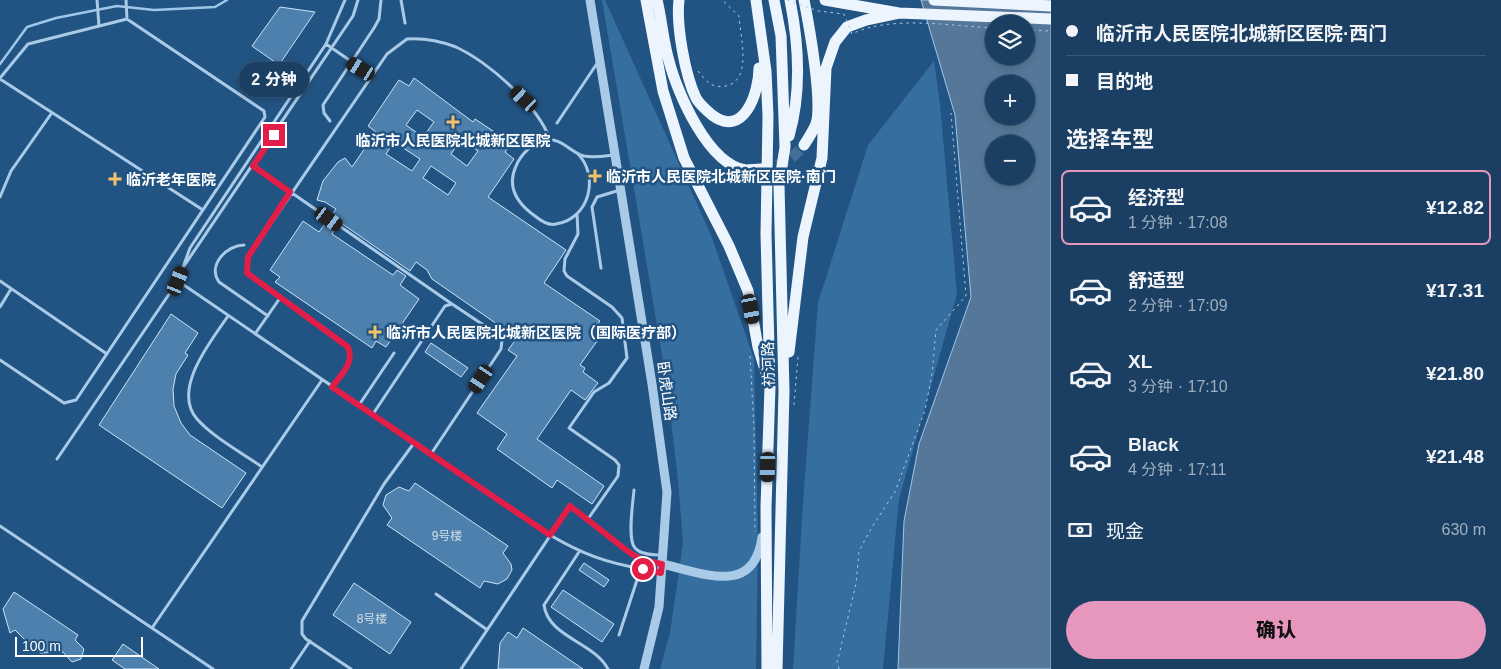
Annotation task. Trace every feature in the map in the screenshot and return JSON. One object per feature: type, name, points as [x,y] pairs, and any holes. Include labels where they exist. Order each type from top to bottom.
[{"type":"main road","points":[[646,0],[663,91],[684,158],[730,246],[748,291],[758,346],[770,387]]},
{"type":"main road","points":[[657,0],[669,60],[687,110],[702,135],[716,151],[731,163],[744,170],[761,169]]},
{"type":"main road","points":[[679,0],[677,15],[680,36],[696,98],[704,109],[717,118],[733,121],[744,114],[754,100],[759,81],[759,14]]},
{"type":"main road","name":"祊河路","points":[[756,0],[759,14],[768,116],[766,234],[770,387],[766,506],[767,669]]},
{"type":"main road","name":"祊河路","points":[[774,0],[781,36],[785,147],[779,185],[784,391],[777,669]]},
{"type":"main road","points":[[785,147],[795,114],[799,69],[795,24],[789,0]]},
{"type":"main road","points":[[804,0],[810,30],[817,107],[816,124],[804,145]]},
{"type":"main road","points":[[825,0],[898,13],[1051,19]]},
{"type":"main road","points":[[934,0],[1051,6]]},
{"type":"main road","points":[[947,0],[961,2]]},
{"type":"main road","points":[[784,391],[803,237],[822,158],[826,68],[835,42],[849,26],[898,13]]},
{"type":"street","name":"卧虎山路","points":[[590,0],[652,384],[667,492],[658,607],[644,669]]},
{"type":"street","points":[[662,564],[725,578],[738,576],[755,563],[761,546],[766,506]]},
{"type":"lane","points":[[97,0],[99,26]]},
{"type":"lane","points":[[126,0],[127,19]]},
{"type":"lane","points":[[57,459],[178,281],[190,248],[326,44],[345,0]]},
{"type":"lane","points":[[184,267],[353,16],[358,0]]},
{"type":"lane","points":[[330,121],[324,113],[323,105],[374,28],[378,19],[381,0]]},
{"type":"lane","points":[[401,0],[405,24]]},
{"type":"lane","points":[[0,360],[64,403],[72,403],[76,400],[107,354],[203,210],[265,117],[264,111],[127,19],[28,44],[0,78],[51,114],[203,210]]},
{"type":"lane","points":[[332,387],[350,360],[352,354],[348,347],[252,278],[247,273],[246,266],[248,257],[290,192],[386,54],[407,39],[439,42],[456,48],[505,82],[524,99],[546,126],[550,140]]},
{"type":"lane","points":[[326,44],[371,75]]},
{"type":"lane","points":[[557,123],[600,60]]},
{"type":"lane","points":[[0,197],[11,171],[51,114]]},
{"type":"lane","points":[[550,140],[559,142],[577,154],[586,164],[589,188],[587,200],[576,214],[557,224],[550,224],[524,208],[515,196],[512,173],[518,162],[538,142],[550,140]]},
{"type":"lane","points":[[577,154],[589,157],[615,155]]},
{"type":"lane","points":[[253,166],[497,334],[502,340],[501,349],[431,454]]},
{"type":"lane","points":[[601,268],[592,207],[597,198],[621,190]]},
{"type":"lane","points":[[576,214],[578,234],[565,259],[564,271],[567,276],[612,307],[622,318],[627,358],[609,383],[594,392],[568,428],[619,465],[618,476],[588,519]]},
{"type":"lane","points":[[244,245],[235,245],[228,249],[214,268],[214,275],[219,282],[268,316]]},
{"type":"lane","points":[[0,281],[107,354]]},
{"type":"lane","points":[[178,281],[550,535],[579,552],[601,560],[643,569],[662,564]]},
{"type":"lane","points":[[0,307],[12,289]]},
{"type":"lane","points":[[255,334],[280,298]]},
{"type":"lane","points":[[373,414],[439,313],[445,306],[452,304]]},
{"type":"lane","points":[[228,316],[192,375],[188,393],[191,407],[196,418],[209,429],[262,466]]},
{"type":"lane","points":[[359,405],[394,353]]},
{"type":"lane","points":[[152,628],[322,380]]},
{"type":"lane","points":[[351,669],[302,634],[302,621],[384,484],[414,443]]},
{"type":"lane","points":[[634,490],[631,538],[635,548],[662,564]]},
{"type":"lane","points":[[461,669],[570,506],[630,553],[642,560],[662,564]]},
{"type":"lane","points":[[0,526],[213,669]]},
{"type":"lane","points":[[579,552],[544,605],[545,614],[552,624],[601,659],[608,669]]},
{"type":"lane","points":[[619,634],[639,574],[643,569]]},
{"type":"lane","points":[[436,594],[486,629]]},
{"type":"lane","points":[[290,669],[310,641]]},
{"type":"path","points":[[696,70],[709,85],[720,88],[733,84],[740,75],[743,63],[739,16],[722,0]]},
{"type":"path","points":[[789,0],[818,11],[844,14],[852,34],[868,26],[887,23],[985,28]]},
{"type":"path","points":[[1035,30],[1051,31]]},
{"type":"path","points":[[839,669],[837,663],[853,601],[860,552],[872,527],[895,492],[925,410],[932,374],[936,330],[966,296],[951,113]]},
{"type":"path","points":[[750,350],[754,428],[755,534]]},
{"type":"shaded area","points":[[602,0],[605,0],[711,235],[754,359],[758,541],[756,669],[660,669],[670,633],[683,543],[678,480],[666,378]]},
{"type":"shaded area","points":[[921,0],[1051,0],[1051,669],[898,669],[904,521],[919,444],[971,297],[955,115]]},
{"type":"shaded area","points":[[934,61],[940,104],[957,294],[899,499],[883,669],[793,669],[818,303],[868,145]]},
{"type":"building","points":[[280,7],[315,12],[279,65],[252,46]]},
{"type":"building","points":[[414,78],[473,122],[475,119],[511,143],[505,152],[514,159],[488,197],[566,250],[544,283],[600,321],[597,325],[605,330],[580,365],[585,368],[583,372],[598,383],[585,400],[571,390],[537,439],[604,486],[592,504],[557,480],[552,488],[497,449],[507,434],[477,413],[517,356],[508,350],[517,338],[432,279],[427,270],[416,262],[410,271],[331,216],[336,209],[325,202],[317,200],[323,181],[338,162],[345,158],[352,167],[376,132],[368,126],[399,80],[409,86]],"holes":[[[417,110],[434,122],[423,137],[406,125]],[[461,139],[478,151],[467,166],[451,154]],[[394,142],[420,159],[412,171],[386,154]],[[431,166],[456,183],[448,195],[423,178]]]},
{"type":"building","points":[[303,221],[319,232],[327,221],[336,228],[332,234],[393,275],[397,270],[406,276],[400,285],[419,299],[386,347],[376,341],[372,348],[275,282],[280,277],[270,270]]},
{"type":"building","points":[[171,314],[198,333],[185,353],[188,355],[176,374],[173,389],[174,406],[181,423],[190,435],[246,473],[222,508],[99,425]]},
{"type":"building","points":[[431,343],[468,368],[461,377],[425,352]]},
{"type":"building","points":[[415,483],[508,546],[503,553],[511,564],[512,570],[507,579],[498,584],[484,581],[480,588],[387,525],[392,518],[383,505],[386,495],[399,487],[409,491]]},
{"type":"building","points":[[584,563],[609,580],[604,587],[579,570]]},
{"type":"building","points":[[354,583],[411,622],[390,654],[333,615]]},
{"type":"building","points":[[563,590],[614,624],[602,642],[551,607]]},
{"type":"building","points":[[14,592],[78,635],[75,640],[84,649],[81,659],[72,662],[63,652],[40,653],[41,648],[25,640],[15,630],[10,633],[3,609]]},
{"type":"building","points":[[523,628],[583,669],[498,669],[500,643],[508,632],[517,638]]},
{"type":"building","points":[[123,644],[159,669],[125,669],[112,660]]},
{"type":"waterway","points":[[0,64],[27,27],[56,18],[117,6],[154,10],[215,7],[227,0]]},
{"type":"tunnel","points":[[761,169],[785,162],[804,145]]},
{"type":"place","name":"临沂市人民医院北城新区医院","points":[[453,122]]},
{"type":"place","name":"临沂市人民医院北城新区医院·南门","points":[[595,176]]},
{"type":"place","name":"临沂老年医院","points":[[115,179]]},
{"type":"place","name":"临沂市人民医院北城新区医院（国际医疗部）","points":[[375,332]]},
{"type":"route","points":[[274,135],[253,166],[290,192],[248,257],[247,273],[348,347],[352,354],[350,360],[332,387],[550,535],[570,506],[630,553],[642,560],[662,564],[661,573],[643,569]]}]
